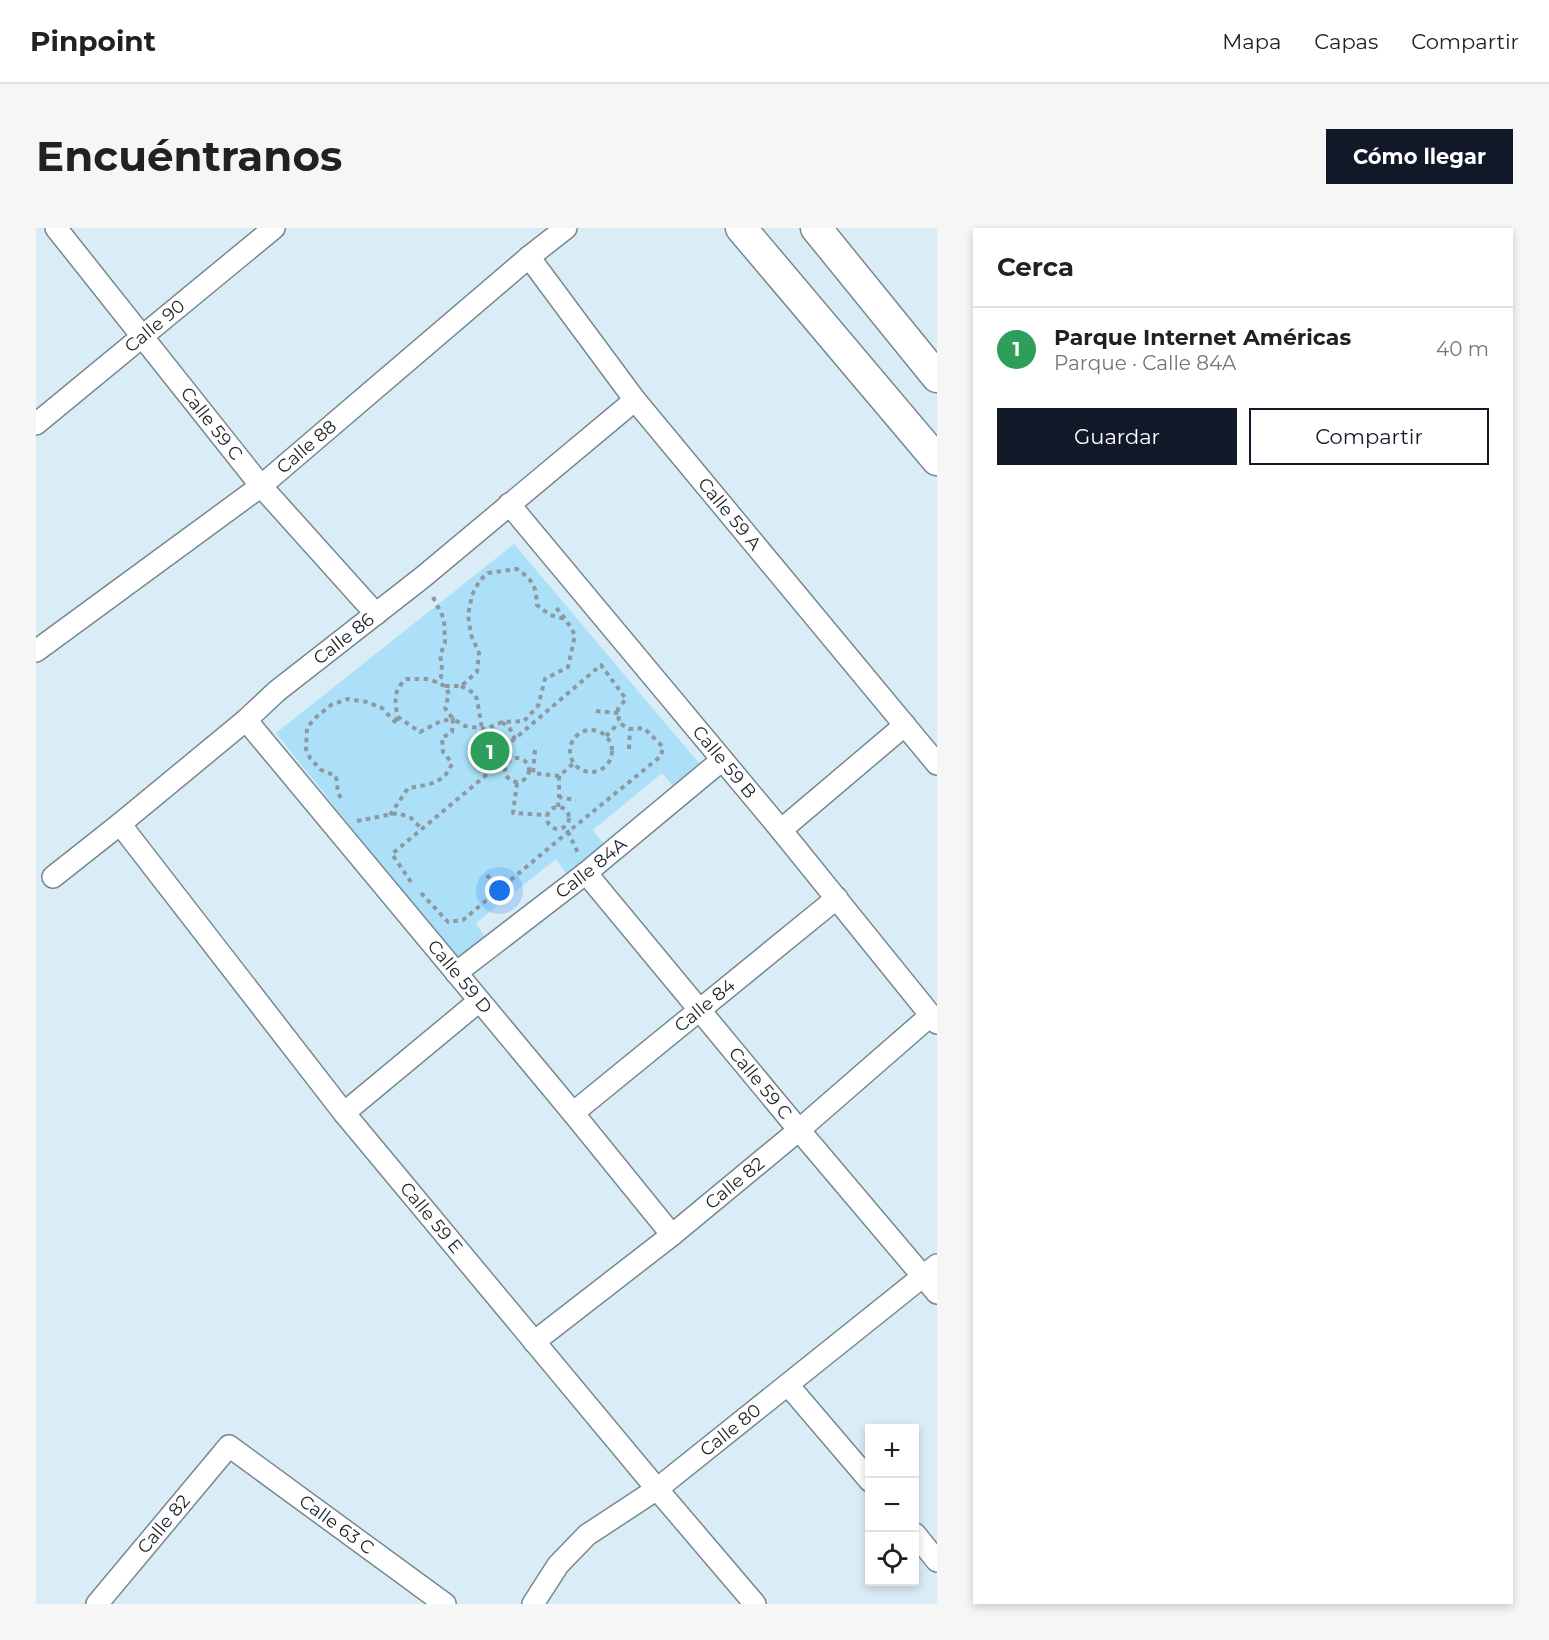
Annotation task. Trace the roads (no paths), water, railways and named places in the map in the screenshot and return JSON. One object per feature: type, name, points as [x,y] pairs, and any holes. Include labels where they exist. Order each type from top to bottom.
[{"type":"main road","points":[[741,228],[937,460]]},
{"type":"main road","points":[[816,228],[937,377]]},
{"type":"street","name":"Calle 59 C","points":[[56,228],[261,486],[376,614]]},
{"type":"street","name":"Calle 90","points":[[36,424],[274,228]]},
{"type":"street","name":"Calle 88","points":[[36,651],[261,486],[566,228]]},
{"type":"street","name":"Calle 59 A","points":[[529,257],[634,400],[937,764]]},
{"type":"street","name":"Calle 86","points":[[53,877],[246,720],[277,691],[423,577],[634,400]]},
{"type":"street","name":"Calle 59 B","points":[[509,504],[782,830],[934,1020]]},
{"type":"street","name":"Calle 59 D","points":[[246,720],[672,1235]]},
{"type":"street","points":[[782,830],[905,725]]},
{"type":"street","name":"Calle 84A","points":[[456,973],[586,873],[722,760]]},
{"type":"street","name":"Calle 59 E","points":[[120,824],[344,1113],[755,1604]]},
{"type":"street","name":"Calle 59 C","points":[[586,873],[799,1130],[933,1279]]},
{"type":"street","name":"Calle 84","points":[[573,1113],[837,898]]},
{"type":"street","points":[[344,1113],[479,1001]]},
{"type":"street","name":"Calle 82","points":[[534,1342],[672,1235],[934,1020]]},
{"type":"street","name":"Calle 80","points":[[533,1604],[558,1565],[587,1534],[657,1489],[788,1385],[933,1279]]},
{"type":"street","points":[[788,1385],[867,1478]]},
{"type":"street","name":"Calle 82","points":[[97,1604],[229,1446]]},
{"type":"street","name":"Calle 63 C","points":[[229,1446],[445,1604]]},
{"type":"street","points":[[919,1539],[937,1561]]},
{"type":"place","name":"Parque Internet Américas","points":[[490,751]]}]
